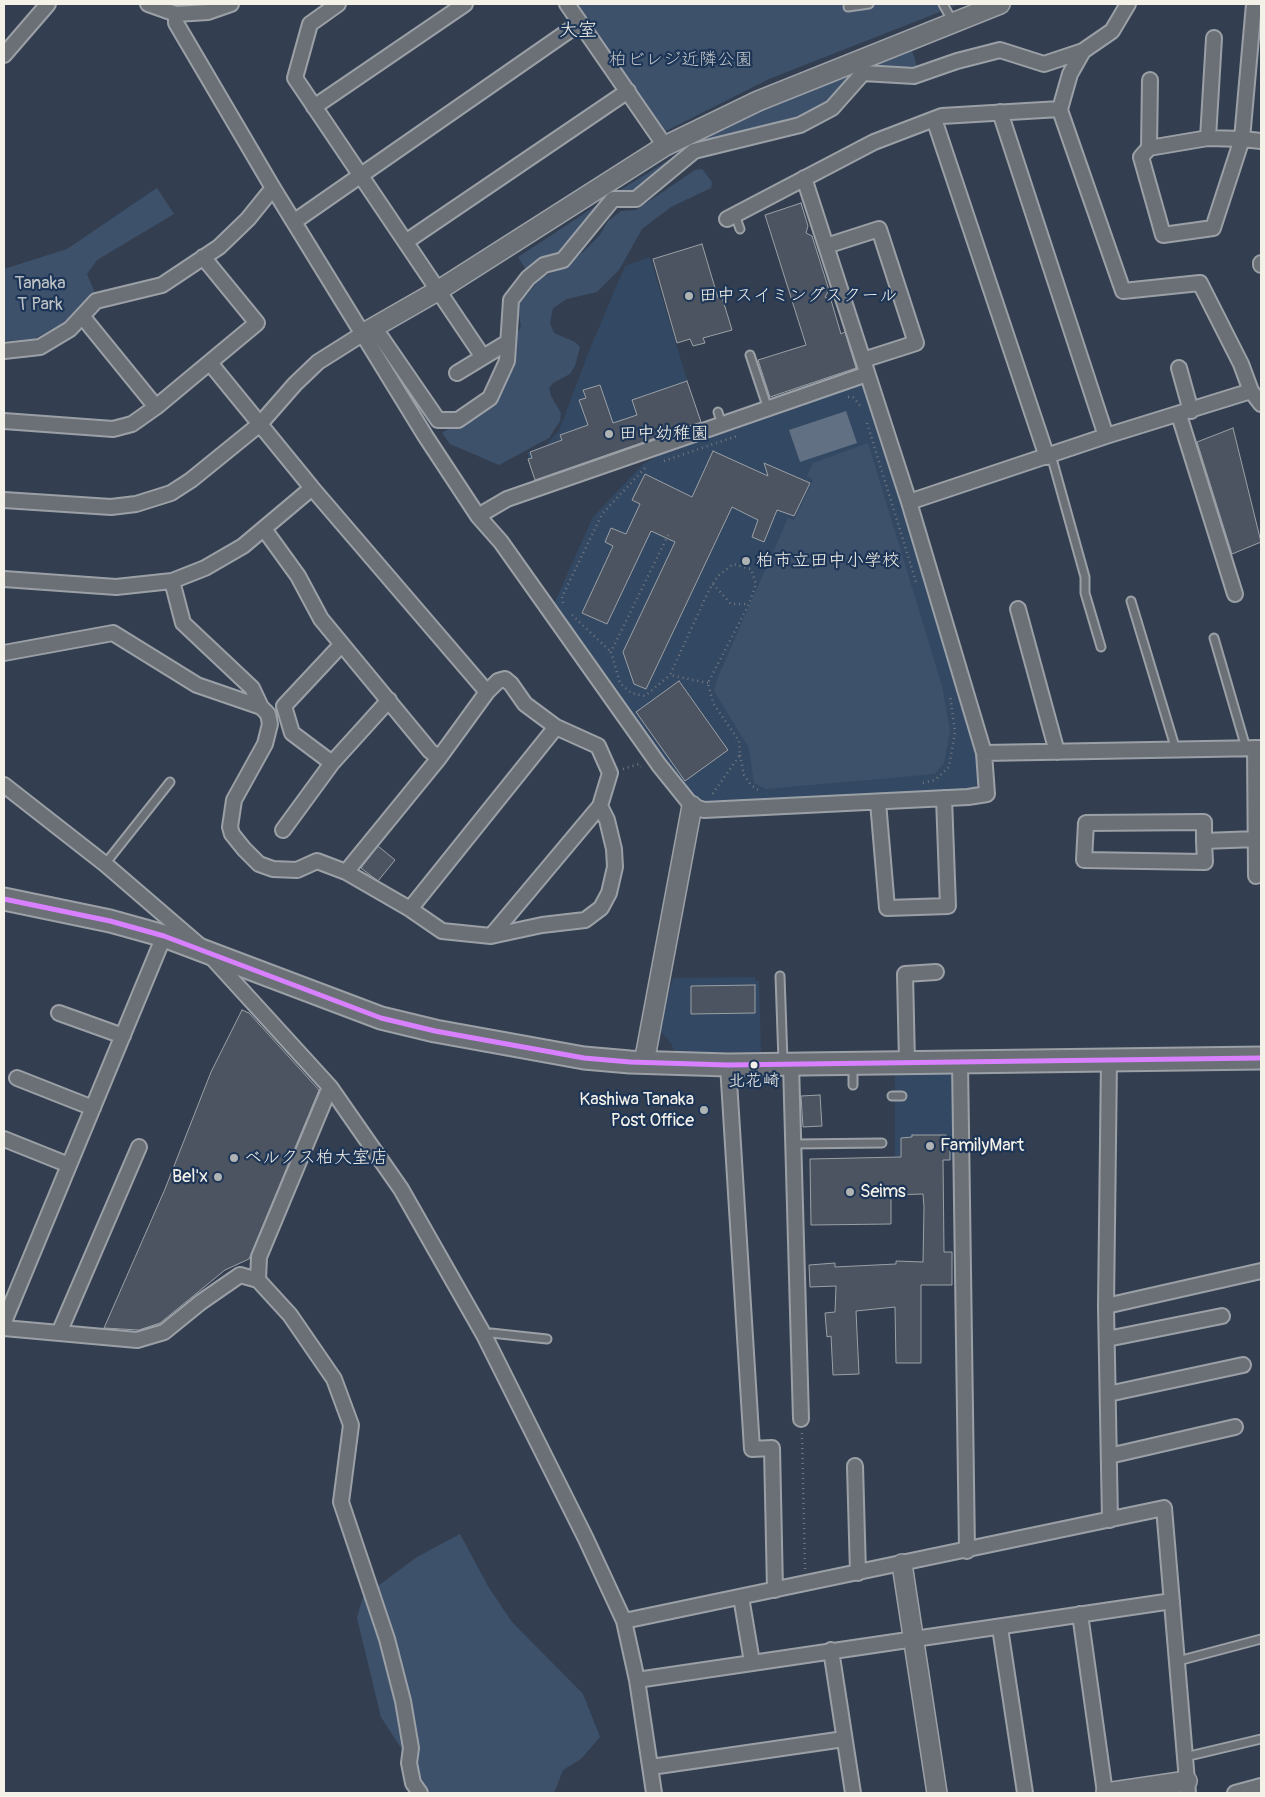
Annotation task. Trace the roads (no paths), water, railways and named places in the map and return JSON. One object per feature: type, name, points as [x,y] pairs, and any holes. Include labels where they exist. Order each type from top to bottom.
[{"type":"main road","points":[[4,899],[110,921],[164,936],[380,1018],[435,1031],[584,1058],[644,1063],[728,1065],[853,1063],[917,1065],[960,1062],[1261,1058]]},
{"type":"street","points":[[4,55],[48,4]]},
{"type":"street","points":[[148,4],[176,14],[208,12],[231,4]]},
{"type":"street","points":[[338,4],[310,24],[295,78],[407,241],[483,357]]},
{"type":"street","points":[[314,107],[465,4]]},
{"type":"street","points":[[567,4],[665,146]]},
{"type":"street","points":[[608,192],[636,199],[690,144],[758,101],[860,67],[953,22],[997,4]]},
{"type":"street","points":[[860,67],[914,76],[956,61],[1000,50],[1044,64],[1083,51],[1112,31],[1128,4]]},
{"type":"street","points":[[1254,4],[1242,139],[1213,228],[1163,236],[1141,157],[1149,148],[1208,138],[1242,139],[1261,141]]},
{"type":"street","points":[[176,14],[176,23],[273,188],[369,330],[438,420],[458,420],[490,398],[507,361],[511,300],[528,278],[544,265],[563,260],[608,192]]},
{"type":"street","points":[[295,220],[580,23]]},
{"type":"street","points":[[1208,138],[1214,38]]},
{"type":"street","points":[[1083,51],[1070,74],[1060,109],[1123,291],[1200,283],[1241,364],[1251,391],[1261,404]]},
{"type":"street","points":[[4,500],[111,507],[152,500],[171,493],[192,480],[260,424],[295,384],[318,362],[369,330],[608,192],[665,146],[690,144],[800,125],[832,108],[860,67]]},
{"type":"street","points":[[1149,148],[1150,80]]},
{"type":"street","points":[[407,241],[628,92]]},
{"type":"street","points":[[731,217],[874,142],[942,116],[1060,109]]},
{"type":"street","points":[[1000,112],[1106,436]]},
{"type":"street","points":[[934,119],[1049,456]]},
{"type":"street","points":[[369,330],[426,436],[478,516],[501,542],[659,765],[698,808],[878,802],[987,794],[984,754],[909,502],[804,178]]},
{"type":"street","points":[[4,352],[40,347],[70,329],[96,301],[162,285],[219,247],[248,219],[273,188]]},
{"type":"street","points":[[826,246],[879,229],[882,238],[916,343],[863,360]]},
{"type":"street","points":[[4,421],[113,429],[132,424],[210,363],[257,323],[203,257]]},
{"type":"street","points":[[82,316],[156,407]]},
{"type":"street","points":[[457,373],[508,342]]},
{"type":"street","points":[[210,363],[312,488],[487,692]]},
{"type":"street","points":[[1179,368],[1185,413],[1235,594]]},
{"type":"street","points":[[478,516],[507,499],[720,418],[768,409],[867,374]]},
{"type":"street","points":[[909,502],[1106,436],[1251,391]]},
{"type":"street","points":[[4,579],[116,587],[172,581],[224,558],[264,529],[312,488]]},
{"type":"street","points":[[264,529],[298,576],[321,619],[430,751],[439,758]]},
{"type":"street","points":[[172,581],[183,623],[252,688],[261,707],[268,714],[270,724],[265,744],[234,800],[230,827],[232,834],[259,864],[273,868],[298,870],[317,861],[346,872],[410,909],[442,931],[492,936],[542,925],[585,920],[601,908],[609,893],[615,867],[614,849],[607,820],[600,806]]},
{"type":"street","points":[[1018,609],[1057,752]]},
{"type":"street","points":[[4,653],[113,633],[197,685],[261,707]]},
{"type":"street","points":[[332,763],[292,734],[284,706],[342,644]]},
{"type":"street","points":[[346,872],[439,758],[487,692],[498,681],[505,679],[511,684],[525,704],[556,727],[598,746],[610,773],[600,806],[492,936]]},
{"type":"street","points":[[283,830],[332,763],[389,700]]},
{"type":"street","points":[[410,909],[556,727]]},
{"type":"street","points":[[984,754],[1254,748],[1256,876]]},
{"type":"street","points":[[4,785],[105,864],[206,951],[330,1087],[401,1189],[484,1335],[586,1539],[624,1621],[637,1680],[654,1793]]},
{"type":"street","points":[[878,802],[887,908],[948,906],[944,798]]},
{"type":"street","points":[[644,1063],[698,808]]},
{"type":"street","points":[[1204,822],[1204,841],[1205,862],[1084,860],[1086,823],[1204,822]]},
{"type":"street","points":[[1204,841],[1256,839]]},
{"type":"street","points":[[4,1322],[164,936]]},
{"type":"street","points":[[917,1065],[905,974],[936,972]]},
{"type":"street","points":[[59,1013],[123,1036]]},
{"type":"street","points":[[1109,1060],[1106,1306],[1110,1520]]},
{"type":"street","points":[[960,1062],[967,1550]]},
{"type":"street","points":[[787,1064],[794,1144],[802,1419]]},
{"type":"street","points":[[728,1065],[752,1449],[772,1448],[776,1590]]},
{"type":"street","points":[[17,1078],[93,1108]]},
{"type":"street","points":[[258,1280],[259,1257],[330,1087]]},
{"type":"street","points":[[4,1139],[69,1165]]},
{"type":"street","points":[[59,1333],[139,1147]]},
{"type":"street","points":[[1106,1306],[1261,1271]]},
{"type":"street","points":[[4,1328],[138,1340],[164,1332],[201,1302],[240,1275],[258,1280],[290,1315],[334,1378],[351,1426],[341,1502],[387,1639],[403,1701],[411,1748],[409,1763],[413,1783],[420,1793]]},
{"type":"street","points":[[1107,1339],[1222,1316]]},
{"type":"street","points":[[1108,1394],[1242,1365]]},
{"type":"street","points":[[1109,1456],[1235,1427]]},
{"type":"street","points":[[854,1466],[858,1573]]},
{"type":"street","points":[[624,1621],[1164,1508],[1188,1787],[1105,1793],[1080,1614]]},
{"type":"street","points":[[902,1564],[937,1793]]},
{"type":"street","points":[[742,1597],[752,1662]]},
{"type":"street","points":[[637,1680],[913,1637],[1000,1628],[1172,1601]]},
{"type":"street","points":[[1000,1628],[1025,1793]]},
{"type":"street","points":[[831,1650],[853,1793]]},
{"type":"street","points":[[651,1767],[844,1738]]},
{"type":"street","points":[[1234,1793],[1261,1786]]},
{"type":"lane","points":[[848,6],[869,4]]},
{"type":"lane","points":[[943,4],[953,22]]},
{"type":"lane","points":[[731,217],[740,229]]},
{"type":"lane","points":[[750,355],[768,409]]},
{"type":"lane","points":[[1049,456],[1085,577],[1086,593],[1100,647]]},
{"type":"lane","points":[[1130,601],[1176,750]]},
{"type":"lane","points":[[1214,638],[1254,748]]},
{"type":"lane","points":[[105,864],[170,782]]},
{"type":"lane","points":[[780,976],[787,1064]]},
{"type":"lane","points":[[853,1063],[853,1085]]},
{"type":"lane","points":[[892,1096],[902,1096]]},
{"type":"lane","points":[[794,1144],[882,1143]]},
{"type":"lane","points":[[484,1335],[491,1333],[547,1339]]},
{"type":"lane","points":[[1178,1661],[1261,1639]]},
{"type":"lane","points":[[1185,1757],[1261,1739]]},
{"type":"place","name":"田中スイミングスクール","points":[[689,296]]},
{"type":"place","name":"田中幼稚園","points":[[609,434]]},
{"type":"place","name":"柏市立田中小学校","points":[[746,561]]},
{"type":"place","name":"北花崎","points":[[754,1065]]},
{"type":"place","name":"Kashiwa Tanaka Post Office","points":[[704,1110]]},
{"type":"place","name":"FamilyMart","points":[[930,1146]]},
{"type":"place","name":"ベルクス柏大室店","points":[[234,1158]]},
{"type":"place","name":"Bel'x","points":[[218,1177]]},
{"type":"place","name":"Seims","points":[[850,1192]]},
{"type":"district","name":"大室","points":[[578,31]]},
{"type":"park label","name":"柏ビレジ近隣公園","points":[[681,60]]},
{"type":"park label","name":"Tanaka T Park","points":[[40,294]]}]
